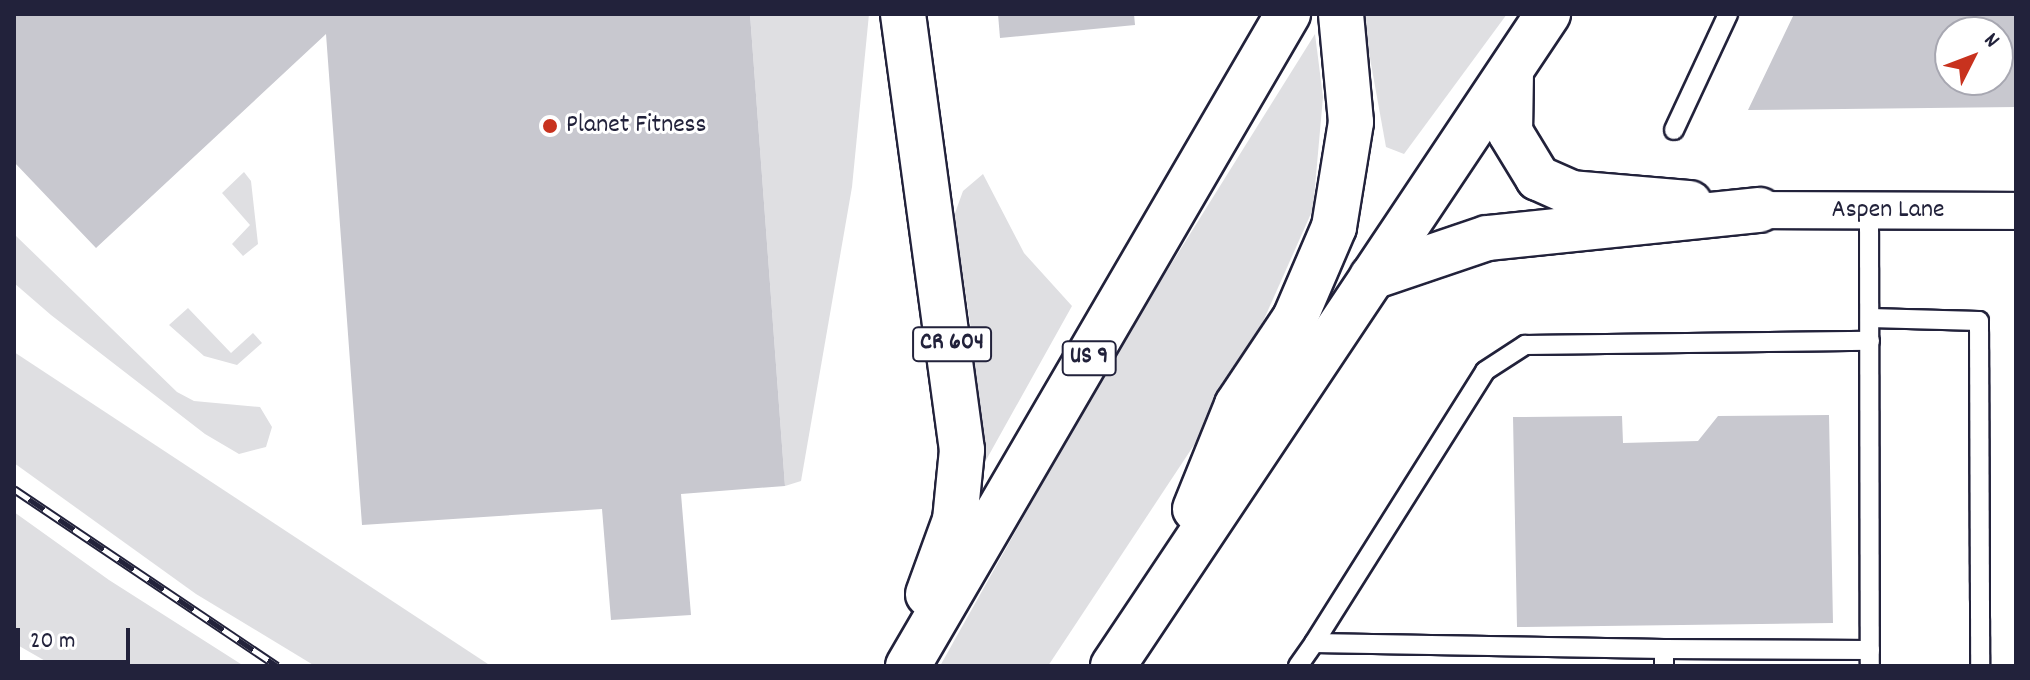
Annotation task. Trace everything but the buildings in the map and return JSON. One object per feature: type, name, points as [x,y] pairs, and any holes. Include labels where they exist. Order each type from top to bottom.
[{"type":"highway","name":"CR 604","points":[[900,666],[955,520],[962,450],[903,14]]},
{"type":"highway","points":[[1157,600],[1237,405],[1295,318],[1334,227],[1351,122],[1341,14]]},
{"type":"highway","points":[[1113,666],[1548,14]]},
{"type":"highway","name":"US 9","points":[[908,666],[1278,31]]},
{"type":"highway","points":[[1511,71],[1506,110],[1515,150],[1555,189],[1760,210]]},
{"type":"highway","points":[[1372,277],[1487,238],[1760,210]]},
{"type":"street","name":"Aspen Lane","points":[[1760,210],[2016,211]]},
{"type":"lane","points":[[1674,130],[1728,14]]},
{"type":"lane","points":[[1314,643],[1664,658],[1870,658],[1869,211]]},
{"type":"lane","points":[[1870,318],[1979,321],[1980,666]]},
{"type":"lane","points":[[1298,666],[1485,371],[1525,345],[1870,341]]},
{"type":"shaded area","points":[[750,14],[869,14],[852,187],[801,481],[785,486]]},
{"type":"shaded area","points":[[1362,14],[1507,14],[1404,154],[1386,147]]},
{"type":"shaded area","points":[[1315,34],[1323,97],[1313,209],[1237,380],[1048,666],[940,666],[1115,354]]},
{"type":"shaded area","points":[[244,172],[251,181],[258,244],[243,256],[232,244],[250,225],[222,193]]},
{"type":"shaded area","points":[[983,174],[1024,253],[1072,306],[980,471],[974,349],[954,216],[963,191]]},
{"type":"shaded area","points":[[14,234],[177,392],[194,401],[260,407],[272,427],[266,447],[239,454],[205,434],[51,315],[14,283]]},
{"type":"shaded area","points":[[188,308],[231,353],[253,333],[262,343],[237,365],[204,356],[169,325]]},
{"type":"shaded area","points":[[14,352],[491,666],[315,666],[196,594],[14,463]]},
{"type":"shaded area","points":[[14,512],[109,580],[244,666],[54,666],[14,643]]},
{"type":"railway","points":[[14,489],[277,666]]},
{"type":"place","name":"Planet Fitness","points":[[550,126]]}]
